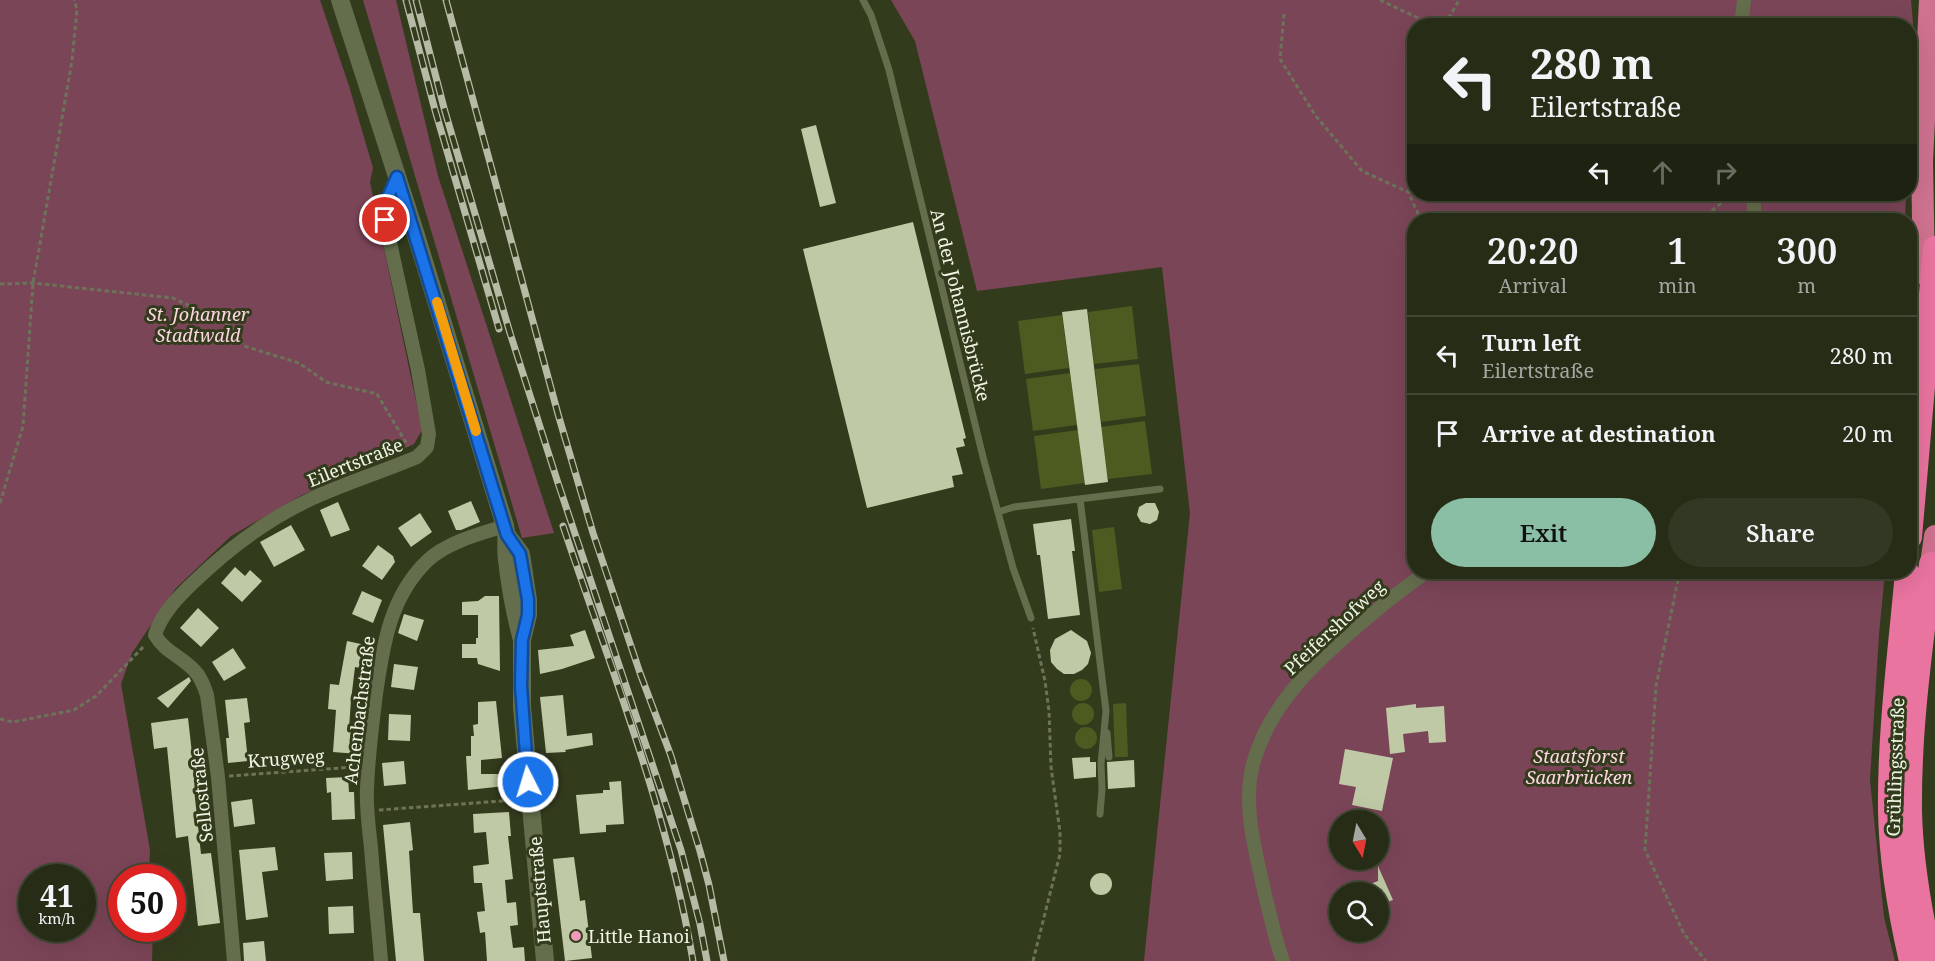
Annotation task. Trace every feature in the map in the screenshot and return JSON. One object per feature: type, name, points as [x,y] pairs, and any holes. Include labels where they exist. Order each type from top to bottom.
[{"type":"highway","points":[[1925,352],[1922,161],[1930,0]]},
{"type":"highway","points":[[1917,451],[1935,248]]},
{"type":"highway","points":[[1931,961],[1917,890],[1910,813],[1912,724],[1935,536]]},
{"type":"highway","name":"Grühlingsstraße","points":[[1906,579],[1893,732],[1890,813],[1898,893],[1911,961]]},
{"type":"main road","name":"Hauptstraße","points":[[340,0],[506,530],[506,557],[515,616],[522,640],[522,707],[545,961]]},
{"type":"street","points":[[1742,18],[1744,0]]},
{"type":"street","name":"Eilertstraße","points":[[158,640],[158,626],[185,590],[218,559],[244,539],[308,500],[417,457],[427,447],[429,434],[418,370],[385,220],[385,204],[397,177]]},
{"type":"street","name":"Achenbachstraße","points":[[381,961],[367,790],[370,742],[382,652],[391,617],[413,576],[428,560],[450,546],[476,535],[506,530]]},
{"type":"street","name":"Pfeifershofweg","points":[[1283,961],[1253,842],[1248,806],[1253,765],[1267,727],[1290,692],[1319,659],[1416,579]]},
{"type":"street","name":"Sellostraße","points":[[158,640],[196,672],[203,682],[207,695],[217,766],[234,961]]},
{"type":"lane","name":"An der Johannisbrücke","points":[[863,0],[871,15],[889,70],[982,457],[1013,568],[1031,618]]},
{"type":"lane","points":[[998,512],[1014,507],[1160,489]]},
{"type":"lane","points":[[1080,499],[1106,711],[1109,757]]},
{"type":"lane","points":[[1100,814],[1101,764],[1106,711]]},
{"type":"path","points":[[0,503],[22,426],[33,283],[72,61],[76,9],[74,0]]},
{"type":"path","points":[[1380,0],[1418,18]]},
{"type":"path","points":[[1446,18],[1450,16],[1459,0]]},
{"type":"path","points":[[1284,14],[1280,59],[1314,115],[1362,171],[1407,192]]},
{"type":"path","points":[[1709,213],[1724,201]]},
{"type":"path","points":[[0,284],[33,283],[173,298],[230,326],[244,346],[299,363],[326,382],[377,394],[410,450],[427,447]]},
{"type":"path","points":[[1678,579],[1656,686],[1645,850],[1684,933],[1706,961]]},
{"type":"path","points":[[1031,618],[1045,681],[1051,767],[1060,832],[1060,854],[1033,961]]},
{"type":"path","points":[[0,719],[13,722],[74,710],[96,696],[158,640]]},
{"type":"path","name":"Krugweg","points":[[235,775],[339,767]]},
{"type":"path","points":[[394,808],[509,800]]},
{"type":"green space","name":"St. Johanner Stadtwald","points":[[0,0],[320,0],[373,168],[370,182],[422,430],[414,444],[300,496],[231,536],[176,588],[132,653],[121,684],[150,850],[149,864],[108,864],[108,942],[153,942],[152,961],[0,961]]},
{"type":"green space","points":[[363,0],[396,0],[438,176],[554,533],[522,538]]},
{"type":"green space","name":"Staatsforst Saarbrücken","points":[[891,0],[1911,0],[1913,18],[1407,18],[1407,201],[1906,201],[1905,213],[1407,213],[1407,579],[1884,579],[1870,780],[1884,917],[1895,961],[1144,961],[1190,513],[1162,267],[977,291],[915,41]]},
{"type":"shaded area","points":[[1132,306],[1138,359],[1094,364],[1088,312]]},
{"type":"shaded area","points":[[1062,315],[1069,368],[1025,374],[1018,321]]},
{"type":"shaded area","points":[[1139,364],[1146,416],[1101,422],[1095,369]]},
{"type":"shaded area","points":[[1070,373],[1077,425],[1033,431],[1026,379]]},
{"type":"shaded area","points":[[1145,421],[1152,474],[1108,479],[1101,427]]},
{"type":"shaded area","points":[[1078,430],[1085,483],[1041,489],[1034,436]]},
{"type":"shaded area","points":[[1114,527],[1122,589],[1099,592],[1092,530]]},
{"type":"shaded area","points":[[1081,679],[1089,682],[1092,690],[1089,698],[1081,701],[1073,698],[1070,690],[1073,682]]},
{"type":"shaded area","points":[[1083,703],[1091,706],[1094,714],[1091,722],[1083,725],[1075,722],[1072,714],[1075,706]]},
{"type":"shaded area","points":[[1126,703],[1128,757],[1115,757],[1113,704]]},
{"type":"shaded area","points":[[1086,727],[1094,730],[1097,738],[1094,746],[1086,749],[1078,746],[1075,738],[1078,730]]},
{"type":"building","points":[[816,125],[836,203],[820,207],[801,129]]},
{"type":"building","points":[[913,222],[966,438],[963,439],[965,446],[956,448],[963,474],[952,476],[954,487],[867,508],[803,249]]},
{"type":"building","points":[[1087,309],[1108,482],[1085,485],[1062,312]]},
{"type":"building","points":[[471,501],[480,522],[456,530],[448,511]]},
{"type":"building","points":[[338,502],[350,530],[331,537],[320,510]]},
{"type":"building","points":[[1146,503],[1155,503],[1159,512],[1157,520],[1150,524],[1141,522],[1137,515],[1139,507]]},
{"type":"building","points":[[420,513],[432,532],[411,547],[398,528]]},
{"type":"building","points":[[1071,519],[1075,551],[1072,551],[1080,615],[1048,619],[1040,555],[1037,555],[1033,524]]},
{"type":"building","points":[[291,525],[305,550],[274,567],[260,542]]},
{"type":"building","points":[[378,545],[393,556],[395,562],[382,580],[362,566]]},
{"type":"building","points":[[235,567],[245,576],[250,570],[262,581],[242,602],[221,583]]},
{"type":"building","points":[[362,591],[382,600],[373,623],[352,614]]},
{"type":"building","points":[[485,596],[499,596],[500,671],[478,664],[477,658],[462,658],[462,644],[476,644],[478,615],[462,615],[462,602],[478,601]]},
{"type":"building","points":[[198,608],[219,628],[201,647],[180,628]]},
{"type":"building","points":[[404,614],[424,620],[417,641],[398,633]]},
{"type":"building","points":[[585,630],[595,658],[540,674],[538,650],[574,646],[570,635]]},
{"type":"building","points":[[1071,630],[1087,641],[1091,653],[1088,664],[1082,670],[1074,674],[1064,674],[1051,662],[1050,650],[1055,639]]},
{"type":"building","points":[[347,641],[370,646],[365,669],[355,667],[351,700],[349,728],[360,729],[358,754],[333,752],[336,710],[328,709],[330,684],[339,685]]},
{"type":"building","points":[[233,648],[246,668],[224,681],[212,662]]},
{"type":"building","points":[[394,664],[418,667],[414,690],[391,687]]},
{"type":"building","points":[[189,677],[191,681],[168,708],[157,698]]},
{"type":"building","points":[[563,695],[567,736],[592,733],[593,745],[565,750],[566,752],[546,753],[540,697]]},
{"type":"building","points":[[247,698],[250,722],[244,723],[248,761],[228,763],[226,738],[229,738],[225,700]]},
{"type":"building","points":[[496,701],[502,758],[481,760],[481,774],[505,774],[505,786],[468,790],[466,756],[471,756],[473,725],[478,724],[478,702]]},
{"type":"building","points":[[1416,704],[1416,708],[1444,706],[1446,742],[1429,743],[1428,731],[1403,734],[1405,752],[1390,754],[1386,708]]},
{"type":"building","points":[[389,714],[411,715],[410,741],[388,740]]},
{"type":"building","points":[[188,718],[201,854],[211,853],[220,923],[198,926],[188,836],[176,838],[167,747],[154,749],[151,723]]},
{"type":"building","points":[[1345,749],[1393,758],[1382,810],[1352,805],[1356,787],[1339,784]]},
{"type":"building","points":[[1090,757],[1090,762],[1096,762],[1096,777],[1074,779],[1072,758]]},
{"type":"building","points":[[1134,760],[1135,787],[1108,789],[1107,762]]},
{"type":"building","points":[[404,761],[406,784],[384,786],[382,763]]},
{"type":"building","points":[[348,777],[349,792],[354,792],[355,819],[332,820],[331,792],[327,793],[326,778]]},
{"type":"building","points":[[621,781],[624,824],[606,825],[606,832],[580,834],[576,795],[603,793],[603,790],[610,790],[609,782]]},
{"type":"building","points":[[252,799],[255,824],[234,827],[231,802]]},
{"type":"building","points":[[509,812],[511,836],[508,836],[513,879],[505,880],[507,903],[516,902],[518,925],[510,926],[513,948],[524,947],[525,961],[487,961],[485,932],[480,933],[477,912],[485,911],[482,883],[474,883],[473,866],[489,864],[486,832],[474,833],[473,814]]},
{"type":"building","points":[[410,822],[413,850],[409,851],[413,913],[420,913],[424,961],[396,961],[383,825]]},
{"type":"building","points":[[275,847],[278,870],[262,872],[268,917],[246,920],[239,850]]},
{"type":"building","points":[[352,852],[353,879],[326,881],[324,853]]},
{"type":"building","points":[[574,857],[580,901],[585,900],[592,958],[565,961],[553,859]]},
{"type":"building","points":[[1380,870],[1385,882],[1375,882],[1378,881]]},
{"type":"building","points":[[1101,873],[1109,876],[1112,884],[1109,892],[1101,895],[1093,892],[1090,884],[1093,876]]},
{"type":"building","points":[[353,906],[354,933],[329,934],[328,907]]},
{"type":"building","points":[[264,941],[266,961],[244,961],[243,943]]},
{"type":"railway","points":[[406,0],[435,110],[499,329]]},
{"type":"railway","points":[[416,0],[444,108],[510,333],[681,850],[707,961]]},
{"type":"railway","points":[[446,0],[558,414],[593,533],[640,673],[671,756],[700,851],[724,961]]},
{"type":"railway","points":[[563,526],[654,796],[669,850],[693,961]]},
{"type":"slow traffic","points":[[437,302],[476,431]]},
{"type":"place","name":"Little Hanoi","points":[[576,936]]},
{"type":"route","points":[[385,220],[385,204],[397,177],[485,457],[507,535],[520,554],[528,600],[528,615],[522,640],[521,686],[528,782]]}]
